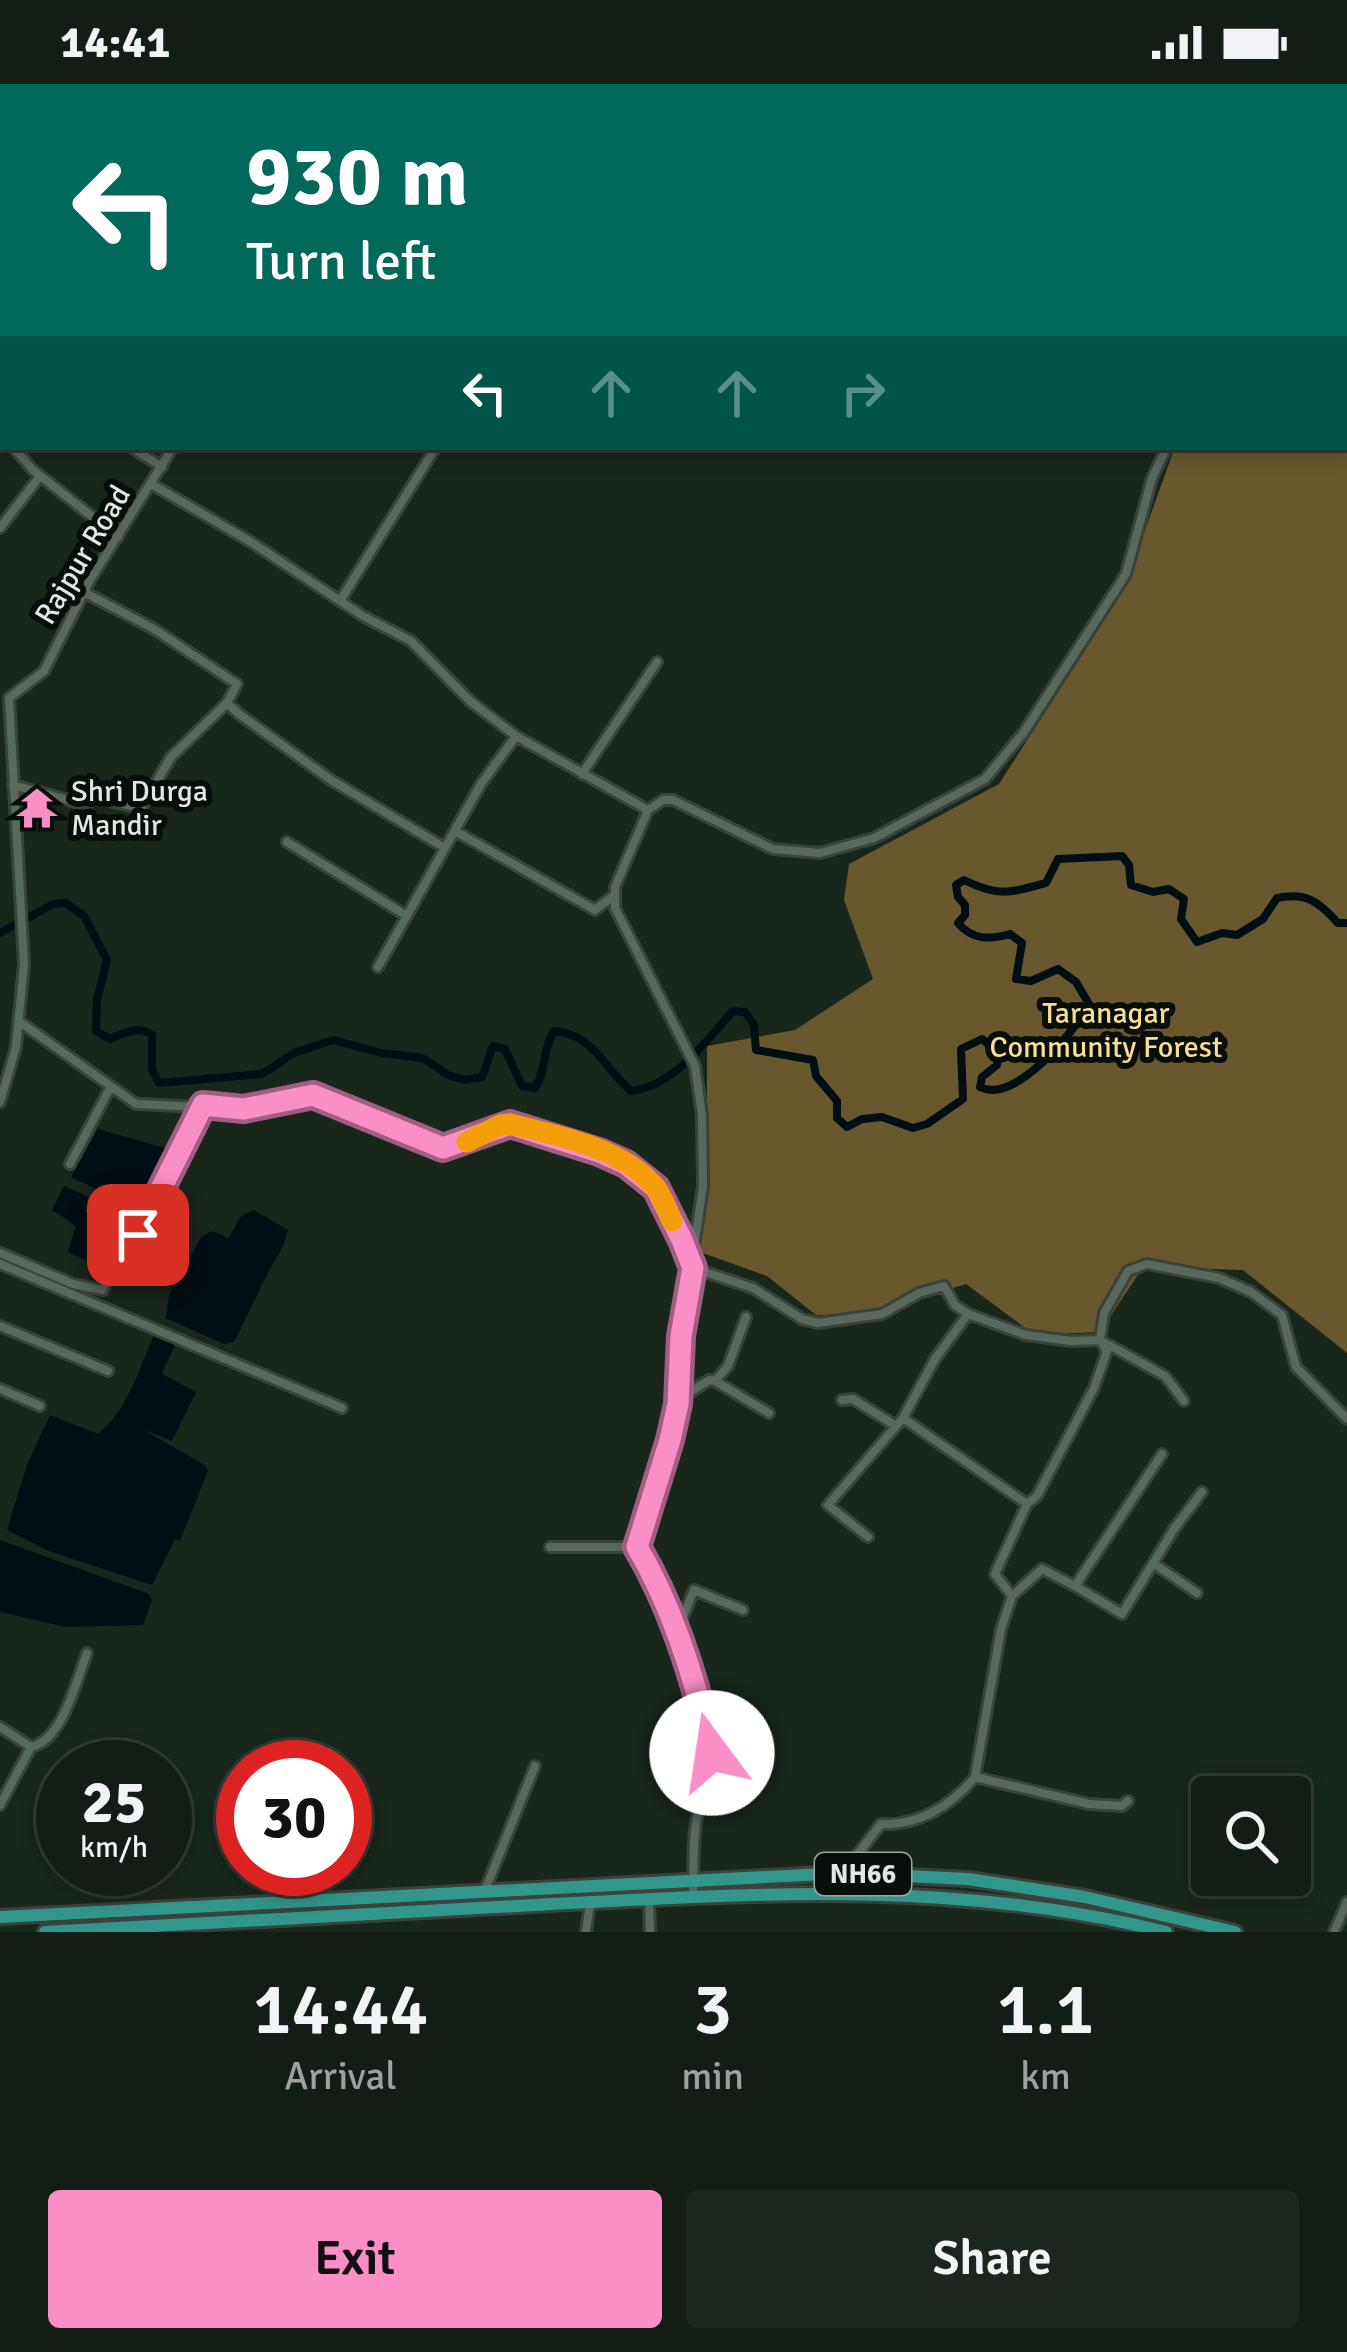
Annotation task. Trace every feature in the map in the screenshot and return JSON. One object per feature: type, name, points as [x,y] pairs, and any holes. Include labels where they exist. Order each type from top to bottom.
[{"type":"highway","name":"NH66","points":[[0,1917],[843,1873],[968,1879],[1085,1897],[1235,1932]]},
{"type":"highway","name":"NH66","points":[[45,1932],[826,1891],[967,1897],[1111,1918],[1166,1932]]},
{"type":"street","points":[[16,450],[40,476],[118,537]]},
{"type":"street","points":[[136,450],[162,467]]},
{"type":"street","name":"Rajpur Road","points":[[0,1102],[10,1077],[20,1022],[24,964],[5,700],[44,670],[84,592],[171,450]]},
{"type":"street","points":[[340,601],[434,450]]},
{"type":"street","points":[[455,831],[595,910],[612,897],[648,810],[663,800],[673,800],[773,849],[820,854],[874,838],[985,778],[1024,732],[1126,574],[1152,478],[1166,450]]},
{"type":"street","points":[[0,528],[40,476]]},
{"type":"street","points":[[153,485],[411,641],[470,700],[516,736],[648,810]]},
{"type":"street","points":[[13,785],[79,803],[100,799],[141,808],[171,757],[227,703],[237,684],[154,628],[84,592]]},
{"type":"street","points":[[582,774],[657,662]]},
{"type":"street","points":[[227,703],[331,780],[445,848]]},
{"type":"street","points":[[378,968],[481,784],[516,736]]},
{"type":"street","points":[[287,842],[407,916]]},
{"type":"street","points":[[612,897],[698,1076],[703,1186],[681,1336],[678,1400],[637,1547],[676,1632],[712,1753],[697,1815],[693,1897]]},
{"type":"street","points":[[20,1022],[136,1104],[244,1109],[313,1095],[443,1148],[500,1125],[552,1134],[626,1164],[656,1188],[693,1268],[753,1288],[802,1319],[818,1323],[882,1314],[919,1293],[944,1286],[955,1305],[968,1314],[1026,1335],[1100,1340],[1165,1376],[1184,1401]]},
{"type":"street","points":[[70,1164],[110,1088]]},
{"type":"street","points":[[0,1253],[88,1289],[103,1290],[131,1249],[203,1105]]},
{"type":"street","points":[[0,1264],[342,1408]]},
{"type":"street","points":[[1012,1596],[995,1574],[1027,1504],[1036,1496],[1094,1388],[1107,1351],[1100,1340],[1105,1312],[1128,1271],[1147,1264],[1220,1277],[1251,1292],[1282,1315],[1296,1367],[1347,1419]]},
{"type":"street","points":[[868,1537],[828,1505],[899,1422],[934,1359],[968,1314]]},
{"type":"street","points":[[715,1381],[728,1366],[746,1317]]},
{"type":"street","points":[[0,1326],[108,1371]]},
{"type":"street","points":[[678,1400],[709,1380],[770,1413]]},
{"type":"street","points":[[0,1389],[40,1406]]},
{"type":"street","points":[[842,1400],[854,1399],[899,1422],[1027,1504]]},
{"type":"street","points":[[1076,1586],[1162,1454]]},
{"type":"street","points":[[843,1873],[881,1824],[906,1826],[924,1818],[975,1777],[1000,1629],[1012,1596],[1042,1568],[1122,1614],[1202,1492]]},
{"type":"street","points":[[550,1547],[637,1547]]},
{"type":"street","points":[[1153,1563],[1197,1593]]},
{"type":"street","points":[[676,1632],[694,1590],[743,1610]]},
{"type":"street","points":[[0,1805],[31,1748],[42,1745],[52,1734],[87,1653]]},
{"type":"street","points":[[0,1727],[31,1748]]},
{"type":"street","points":[[485,1890],[535,1766]]},
{"type":"street","points":[[975,1777],[1089,1804],[1123,1806],[1128,1801]]},
{"type":"street","points":[[649,1899],[650,1932]]},
{"type":"street","points":[[586,1932],[590,1902]]},
{"type":"street","points":[[1334,1932],[1347,1902]]},
{"type":"green space","name":"Taranagar Community Forest","points":[[1174,450],[1347,450],[1347,1353],[1243,1270],[1143,1267],[1100,1332],[1035,1335],[966,1284],[867,1314],[816,1315],[767,1276],[697,1251],[707,1185],[707,1046],[795,1030],[873,979],[844,900],[849,864],[999,784],[1123,591]]},
{"type":"shaded area","points":[[98,1129],[172,1150],[125,1216],[98,1202],[100,1191],[71,1177]]},
{"type":"shaded area","points":[[64,1186],[88,1197],[85,1212],[121,1227],[96,1265],[68,1252],[76,1226],[52,1210]]},
{"type":"shaded area","points":[[253,1210],[288,1230],[234,1342],[224,1344],[166,1318],[169,1295],[202,1236],[212,1231],[229,1238],[240,1217]]},
{"type":"shaded area","points":[[155,1333],[176,1342],[162,1374],[196,1392],[172,1441],[142,1429],[208,1471],[180,1541],[175,1539],[152,1585],[49,1551],[7,1530],[27,1465],[50,1415],[98,1434],[125,1401]]},
{"type":"shaded area","points":[[0,1540],[149,1594],[152,1600],[143,1625],[66,1627],[0,1612]]},
{"type":"waterway","points":[[0,933],[53,904],[66,903],[84,916],[107,960],[97,1000],[96,1031],[110,1039],[137,1030],[152,1035],[152,1069],[159,1083],[262,1074],[294,1053],[333,1040],[423,1058],[464,1080],[482,1077],[493,1046],[505,1049],[522,1086],[535,1088],[554,1031],[588,1045],[631,1091],[675,1072],[733,1011],[745,1012],[754,1025],[756,1050],[813,1060],[816,1076],[837,1101],[837,1118],[847,1127],[882,1117],[913,1128],[963,1099],[961,1049],[982,1039],[997,1052],[997,1065],[982,1077],[980,1087],[1009,1086],[1042,1063],[1089,1004],[1076,982],[1058,969],[1031,981],[1016,979],[1022,943],[1010,934],[982,937],[963,929],[958,923],[965,915],[965,905],[956,885],[964,880],[986,889],[1013,891],[1046,883],[1058,859],[1122,856],[1129,865],[1131,885],[1153,892],[1169,889],[1184,899],[1181,919],[1197,942],[1222,933],[1237,935],[1263,919],[1277,898],[1287,896],[1312,900],[1338,923],[1347,923]]},
{"type":"slow traffic","points":[[467,1142],[510,1124],[599,1152],[626,1164],[656,1188],[672,1221]]},
{"type":"place","name":"Shri Durga Mandir","points":[[37,808]]},
{"type":"route","points":[[138,1235],[203,1105],[244,1109],[313,1095],[443,1148],[500,1125],[552,1134],[626,1164],[656,1188],[693,1268],[681,1336],[678,1404],[637,1547],[676,1632],[712,1753]]}]
